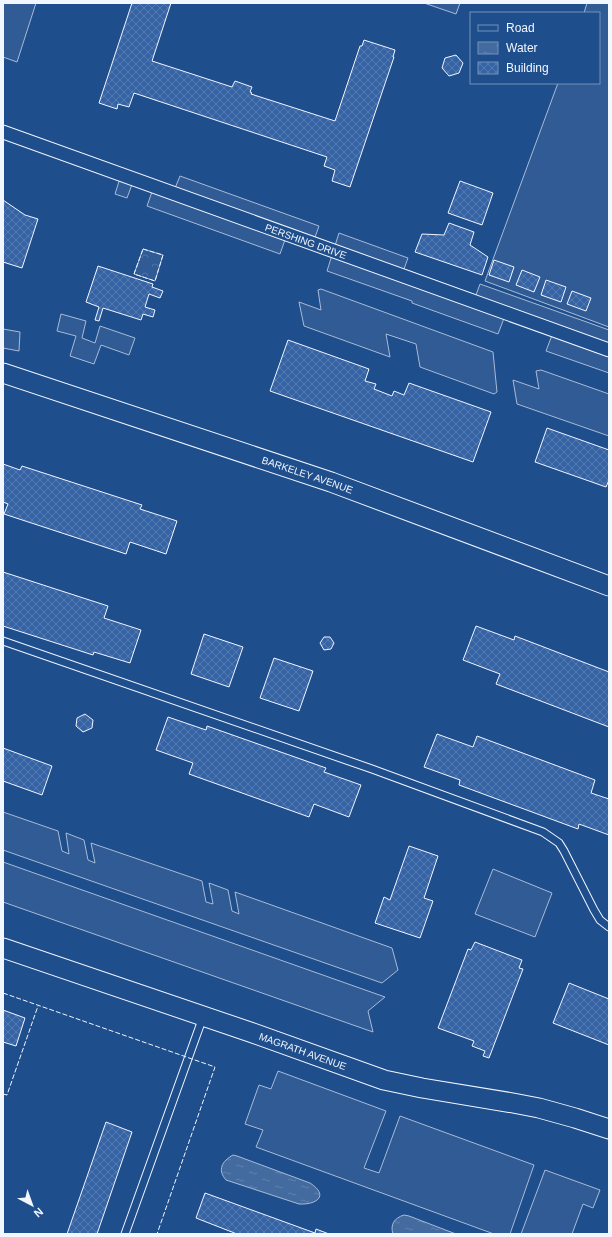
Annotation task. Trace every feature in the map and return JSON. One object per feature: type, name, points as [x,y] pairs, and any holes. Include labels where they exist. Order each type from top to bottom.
[{"type":"main road","name":"BARKELEY AVENUE","points":[[3,373],[331,482],[609,586]]},
{"type":"main road","name":"MAGRATH AVENUE","points":[[3,948],[203,1016],[384,1080],[539,1108],[609,1129]]},
{"type":"street","name":"PERSHING DRIVE","points":[[3,132],[609,350]]},
{"type":"lane","points":[[3,641],[372,769],[543,832],[559,843],[594,910],[600,920],[609,927]]},
{"type":"lane","points":[[125,1234],[203,1016]]},
{"type":"green space","points":[[143,249],[163,255],[155,281],[134,274]]},
{"type":"shaded area","points":[[3,3],[36,3],[17,62],[3,57]]},
{"type":"shaded area","points":[[424,3],[460,3],[456,14]]},
{"type":"shaded area","points":[[587,3],[609,3],[609,327],[485,281],[558,84],[600,84],[600,12],[584,12]]},
{"type":"shaded area","points":[[121,175],[134,179],[127,198],[115,194]]},
{"type":"shaded area","points":[[180,176],[319,226],[313,243],[287,234],[280,254],[147,206],[154,186],[173,193]]},
{"type":"shaded area","points":[[339,233],[408,258],[404,269],[476,295],[480,284],[609,330],[609,373],[546,351],[554,330],[506,313],[498,334],[412,303],[412,301],[327,271]]},
{"type":"shaded area","points":[[321,289],[493,352],[497,392],[494,394],[420,367],[416,344],[386,334],[390,357],[304,326],[299,302],[321,310],[318,290]]},
{"type":"shaded area","points":[[61,314],[86,321],[82,338],[95,343],[100,326],[135,338],[129,355],[101,345],[94,364],[70,356],[76,336],[57,331]]},
{"type":"shaded area","points":[[3,329],[20,332],[19,351],[3,348]]},
{"type":"shaded area","points":[[541,370],[609,394],[609,436],[517,404],[513,380],[539,389],[536,371]]},
{"type":"shaded area","points":[[3,812],[58,831],[62,851],[69,854],[66,833],[84,840],[88,860],[95,863],[91,843],[202,881],[206,902],[213,904],[209,883],[228,890],[232,911],[239,914],[235,892],[392,948],[398,970],[382,983],[3,850]]},
{"type":"shaded area","points":[[3,862],[385,997],[368,1011],[373,1032],[3,902]]},
{"type":"shaded area","points":[[493,869],[552,893],[535,937],[475,914]]},
{"type":"shaded area","points":[[278,1071],[386,1111],[364,1168],[379,1173],[400,1116],[534,1165],[510,1234],[494,1234],[256,1147],[263,1130],[245,1124],[259,1085],[271,1089]]},
{"type":"shaded area","points":[[545,1170],[600,1190],[593,1208],[583,1204],[572,1234],[521,1234]]},
{"type":"water","points":[[233,1155],[310,1183],[316,1188],[320,1196],[311,1203],[299,1204],[226,1180],[221,1169],[226,1160]]},
{"type":"water","points":[[404,1215],[456,1234],[393,1234],[392,1228],[395,1220]]},
{"type":"building","points":[[132,3],[171,3],[152,61],[232,87],[235,81],[252,87],[250,92],[252,93],[251,94],[335,121],[360,46],[362,46],[364,40],[395,50],[394,57],[350,187],[332,181],[335,170],[324,166],[327,157],[134,93],[129,107],[118,104],[117,109],[99,103]]},
{"type":"building","points":[[456,55],[463,63],[459,73],[449,76],[442,68],[445,58]]},
{"type":"building","points":[[460,181],[493,193],[482,225],[448,213]]},
{"type":"building","points":[[3,200],[25,215],[38,219],[22,268],[3,262]]},
{"type":"building","points":[[449,223],[474,232],[470,245],[488,257],[482,275],[415,252],[422,234],[444,235]]},
{"type":"building","points":[[494,260],[514,267],[509,282],[489,275]]},
{"type":"building","points":[[98,266],[153,284],[152,287],[163,291],[160,298],[149,294],[145,307],[155,310],[153,317],[143,314],[141,320],[103,308],[99,321],[95,320],[99,307],[86,302]]},
{"type":"building","points":[[522,270],[540,277],[534,292],[516,285]]},
{"type":"building","points":[[546,280],[566,287],[561,302],[541,295]]},
{"type":"building","points":[[572,291],[591,298],[586,311],[567,304]]},
{"type":"building","points":[[288,340],[369,369],[365,381],[376,384],[374,389],[392,396],[394,391],[404,395],[409,383],[491,412],[473,462],[270,391]]},
{"type":"building","points":[[547,428],[609,450],[609,480],[606,487],[535,462]]},
{"type":"building","points":[[3,464],[20,470],[22,466],[142,505],[140,509],[177,521],[166,554],[130,542],[126,554],[4,514],[8,504],[3,502]]},
{"type":"building","points":[[3,572],[108,606],[104,618],[141,630],[130,663],[94,652],[93,655],[3,626]]},
{"type":"building","points":[[476,626],[514,640],[515,636],[609,672],[609,727],[496,684],[500,674],[463,660]]},
{"type":"building","points":[[204,634],[243,647],[229,687],[191,674]]},
{"type":"building","points":[[324,637],[330,637],[334,643],[331,649],[324,650],[320,643]]},
{"type":"building","points":[[274,658],[313,671],[299,711],[260,698]]},
{"type":"building","points":[[85,714],[93,720],[92,728],[83,732],[76,726],[77,718]]},
{"type":"building","points":[[168,717],[206,730],[207,726],[326,768],[324,772],[361,785],[349,817],[314,804],[309,817],[189,774],[193,763],[156,750]]},
{"type":"building","points":[[437,734],[473,747],[477,736],[595,780],[591,793],[609,799],[609,835],[579,824],[578,829],[459,785],[460,780],[424,767]]},
{"type":"building","points":[[3,748],[52,766],[42,795],[3,781]]},
{"type":"building","points":[[409,846],[438,856],[424,898],[433,901],[420,938],[375,923],[384,897],[390,900]]},
{"type":"building","points":[[475,942],[522,960],[519,968],[523,969],[489,1058],[483,1056],[485,1051],[472,1046],[474,1041],[438,1028],[468,949],[471,950]]},
{"type":"building","points":[[569,983],[609,999],[609,1045],[553,1023]]},
{"type":"building","points":[[3,1010],[25,1018],[16,1046],[3,1042]]},
{"type":"building","points":[[106,1122],[132,1132],[97,1234],[67,1234]]},
{"type":"building","points":[[205,1193],[315,1233],[316,1229],[329,1234],[237,1234],[196,1218]]},
{"type":"fence","points":[[143,249],[163,255],[155,281],[134,274],[143,249]]},
{"type":"fence","points":[[3,993],[215,1067],[157,1234]]},
{"type":"fence","points":[[3,1094],[7,1095],[38,1006]]}]
